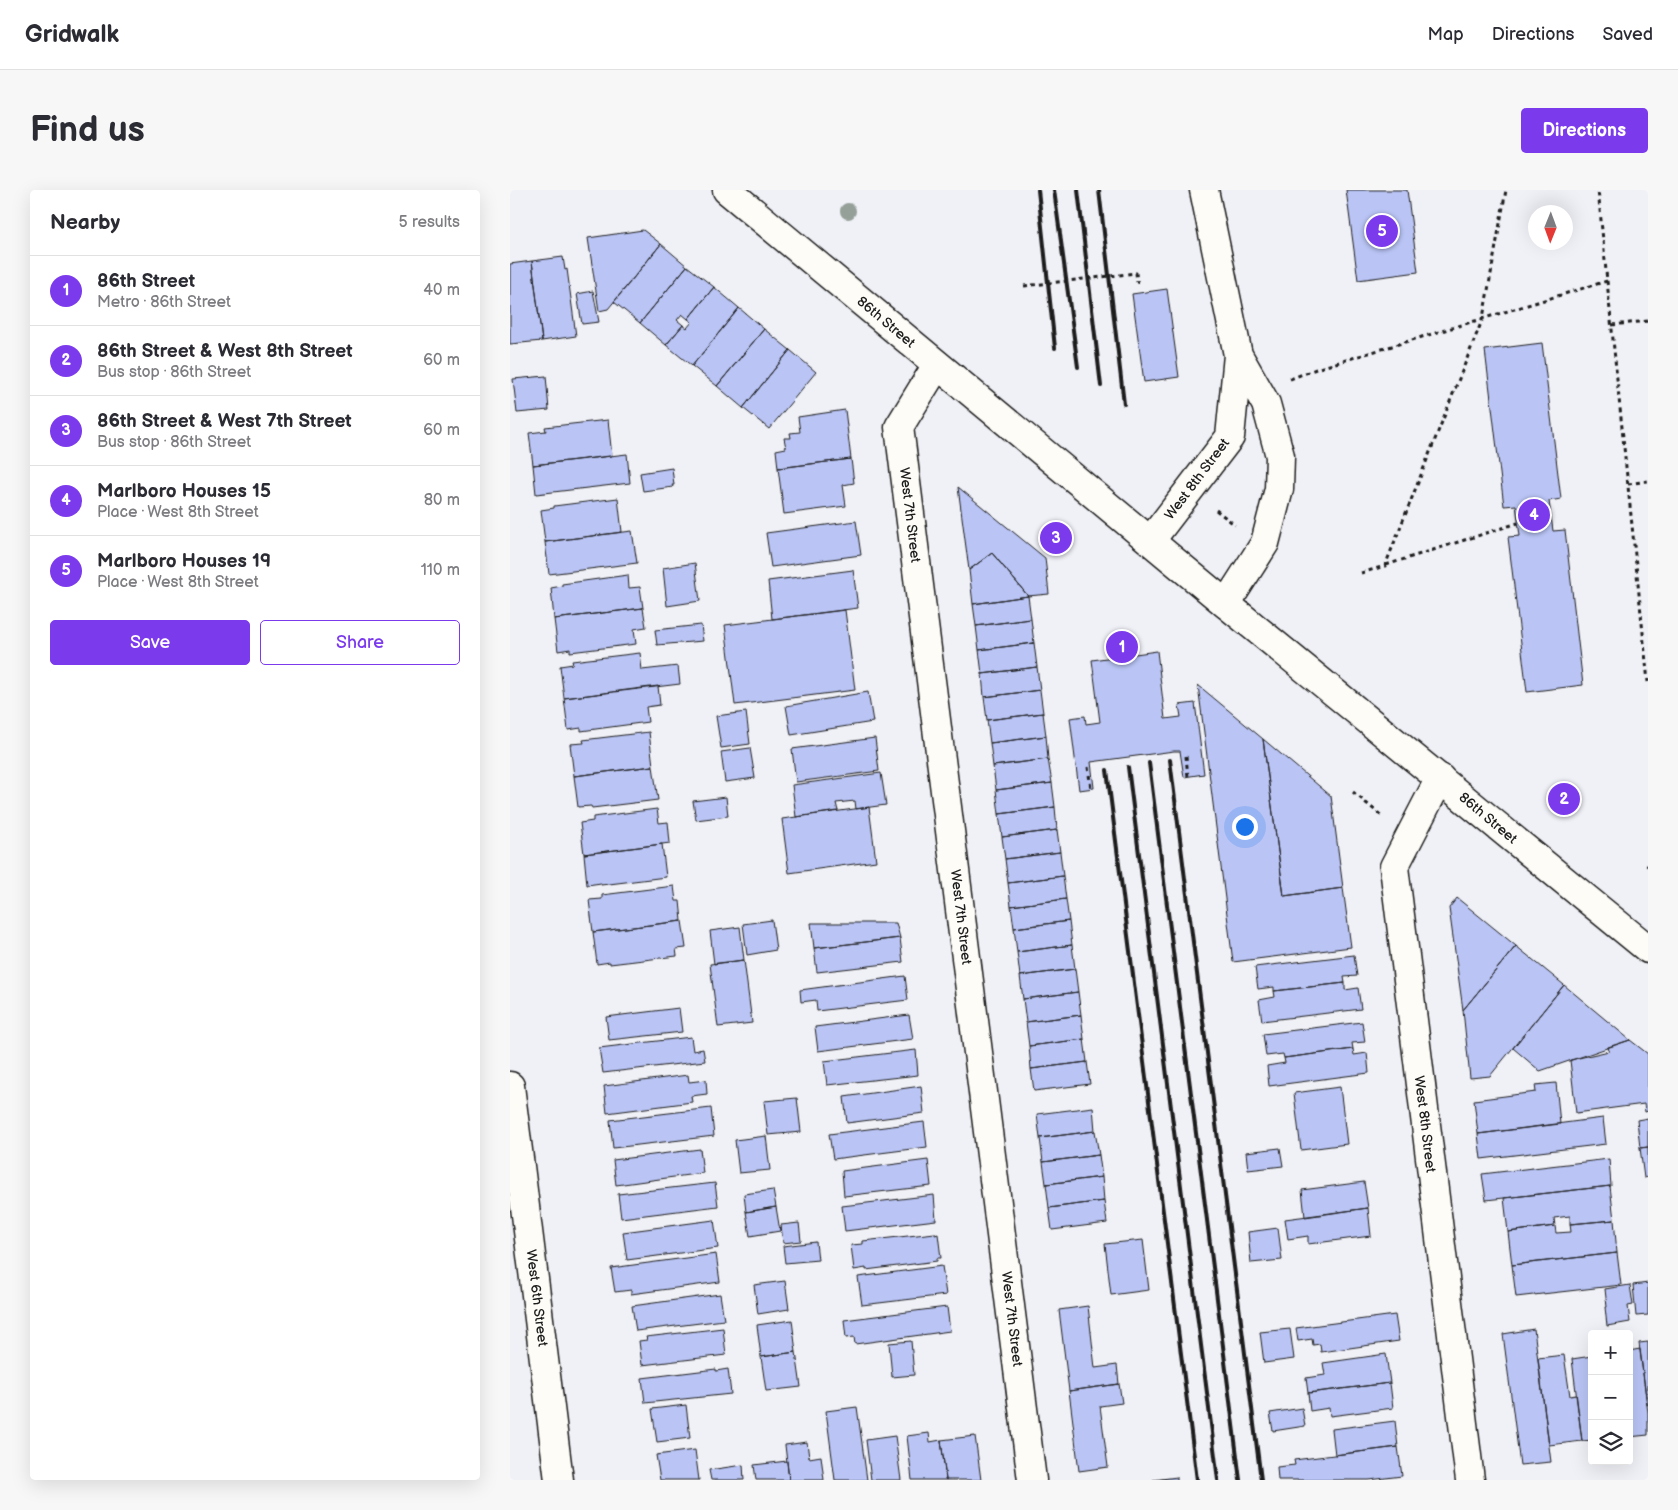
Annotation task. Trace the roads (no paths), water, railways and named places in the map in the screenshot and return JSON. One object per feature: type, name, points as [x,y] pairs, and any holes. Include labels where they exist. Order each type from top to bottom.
[{"type":"street","name":"86th Street","points":[[727,190],[1226,604],[1648,950]]},
{"type":"street","name":"West 8th Street","points":[[1151,540],[1230,437],[1238,354],[1204,190]]},
{"type":"street","name":"West 8th Street","points":[[1226,604],[1265,543],[1279,489],[1280,456],[1266,404],[1238,354]]},
{"type":"street","name":"West 7th Street","points":[[937,364],[899,427],[1032,1480]]},
{"type":"street","name":"West 8th Street","points":[[1440,778],[1394,867],[1470,1480]]},
{"type":"street","name":"West 6th Street","points":[[510,1086],[560,1480]]},
{"type":"railway","points":[[1038,190],[1055,348]]},
{"type":"railway","points":[[1054,190],[1078,367]]},
{"type":"railway","points":[[1078,190],[1101,386]]},
{"type":"railway","points":[[1099,190],[1124,404]]},
{"type":"railway","points":[[1170,760],[1261,1480]]},
{"type":"railway","points":[[1149,763],[1240,1480]]},
{"type":"railway","points":[[1128,767],[1218,1480]]},
{"type":"railway","points":[[1107,770],[1197,1480]]},
{"type":"place","name":"Marlboro Houses 19","points":[[1382,231]]},
{"type":"place","name":"Marlboro Houses 15","points":[[1534,515]]},
{"type":"place","name":"86th Street & West 7th Street","points":[[1056,538]]},
{"type":"place","name":"86th Street","points":[[1122,647]]},
{"type":"place","name":"86th Street & West 8th Street","points":[[1564,799]]}]
